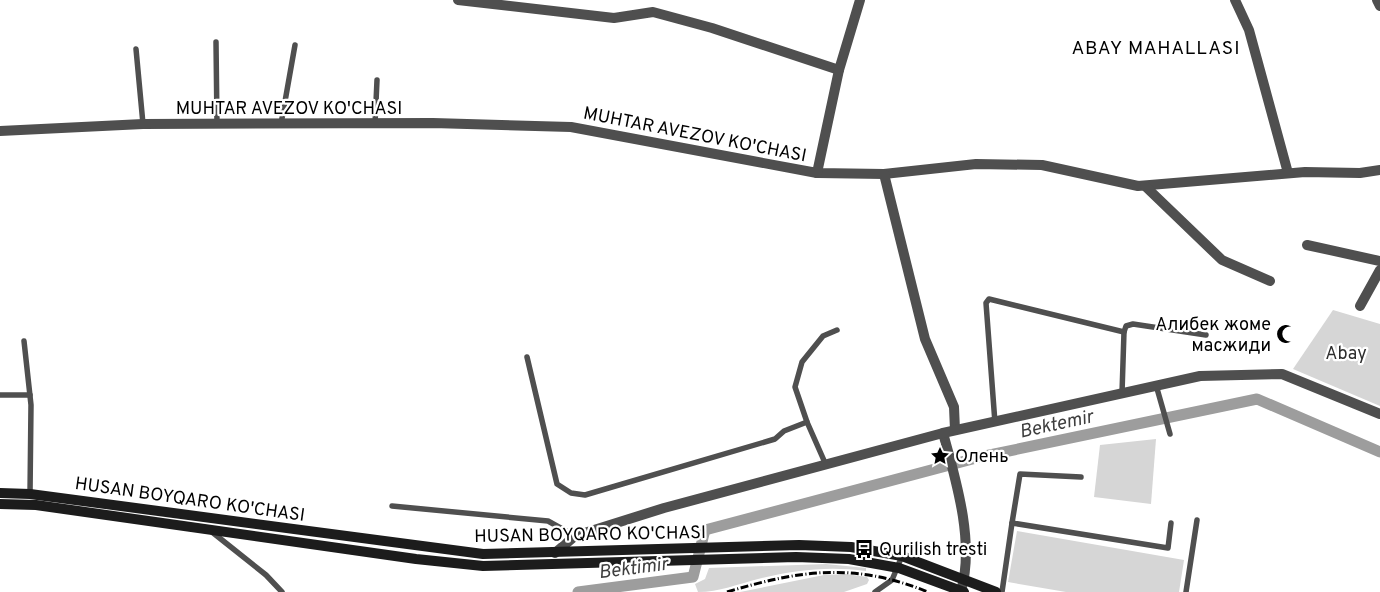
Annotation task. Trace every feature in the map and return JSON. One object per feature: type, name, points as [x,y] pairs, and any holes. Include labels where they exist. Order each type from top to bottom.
[{"type":"main road","name":"HUSAN BOYQARO KO'CHASI","points":[[0,493],[30,494],[484,554],[681,554],[722,559],[823,557],[899,568],[962,591]]},
{"type":"main road","name":"HUSAN BOYQARO KO'CHASI","points":[[0,504],[36,506],[207,528],[416,559],[482,566],[681,554],[722,547],[826,545],[876,550],[902,556],[996,592]]},
{"type":"street","points":[[458,0],[614,18],[653,12],[712,28],[839,70]]},
{"type":"street","points":[[817,173],[839,70],[860,0]]},
{"type":"street","points":[[1235,0],[1249,30],[1288,173]]},
{"type":"street","points":[[1378,0],[1380,6]]},
{"type":"street","name":"MUHTAR AVEZOV KO'CHASI","points":[[0,131],[143,124],[432,123],[571,127],[817,173],[884,174],[976,164],[1042,165],[1138,186],[1288,173],[1360,173],[1380,170]]},
{"type":"street","points":[[884,174],[925,338],[954,407],[955,430]]},
{"type":"street","points":[[1145,186],[1222,260],[1270,281]]},
{"type":"street","points":[[1307,245],[1380,261]]},
{"type":"street","points":[[1360,306],[1380,270]]},
{"type":"street","points":[[555,553],[575,536],[664,508],[955,430],[995,423],[1200,376],[1282,374],[1380,414]]},
{"type":"street","points":[[943,433],[958,492],[966,555],[962,591]]},
{"type":"lane","points":[[216,42],[217,124]]},
{"type":"lane","points":[[281,124],[295,45]]},
{"type":"lane","points":[[136,49],[143,124]]},
{"type":"lane","points":[[375,124],[377,80]]},
{"type":"lane","points":[[995,423],[986,302],[989,299],[1124,332]]},
{"type":"lane","points":[[1122,393],[1124,332],[1126,326],[1133,324],[1206,336]]},
{"type":"lane","points":[[826,464],[807,422],[795,387],[802,362],[823,336],[837,330]]},
{"type":"lane","points":[[24,341],[30,395],[30,494]]},
{"type":"lane","points":[[527,357],[557,484],[571,493],[585,495],[766,442],[775,439],[784,431],[807,422]]},
{"type":"lane","points":[[1156,385],[1170,434]]},
{"type":"lane","points":[[0,395],[30,395]]},
{"type":"lane","points":[[1002,592],[1020,474],[1081,477]]},
{"type":"lane","points":[[392,506],[548,521],[575,536]]},
{"type":"lane","points":[[1186,592],[1197,520]]},
{"type":"lane","points":[[1012,523],[1168,548],[1171,523]]},
{"type":"lane","points":[[207,528],[266,575],[282,592]]},
{"type":"lane","points":[[875,592],[892,580],[899,568],[902,556]]},
{"type":"green space","name":"Abay","points":[[1333,310],[1380,324],[1380,406],[1293,369]]},
{"type":"green space","points":[[1156,439],[1151,504],[1094,497],[1100,445]]},
{"type":"green space","points":[[1017,531],[1184,560],[1179,592],[1066,592],[1008,582]]},
{"type":"green space","points":[[826,564],[866,568],[866,571],[825,569],[799,571],[706,592],[698,592],[695,584],[705,579],[709,568]]},
{"type":"green space","points":[[846,574],[867,577],[869,580],[867,584],[844,592],[740,592],[824,575]]},
{"type":"waterway","name":"Bektemir","points":[[578,592],[693,577],[705,530],[980,457],[1257,399],[1380,452]]},
{"type":"railway","points":[[727,592],[779,578],[827,572],[876,576],[901,582],[928,592]]},
{"type":"place","name":"Алибек жоме масжиди","points":[[1286,334]]},
{"type":"place","name":"Олень","points":[[940,456]]},
{"type":"place","name":"Qurilish tresti","points":[[864,549]]},
{"type":"district","name":"ABAY MAHALLASI","points":[[1156,47]]},
{"type":"water label","name":"Bektimir","points":[[633,567]]}]
